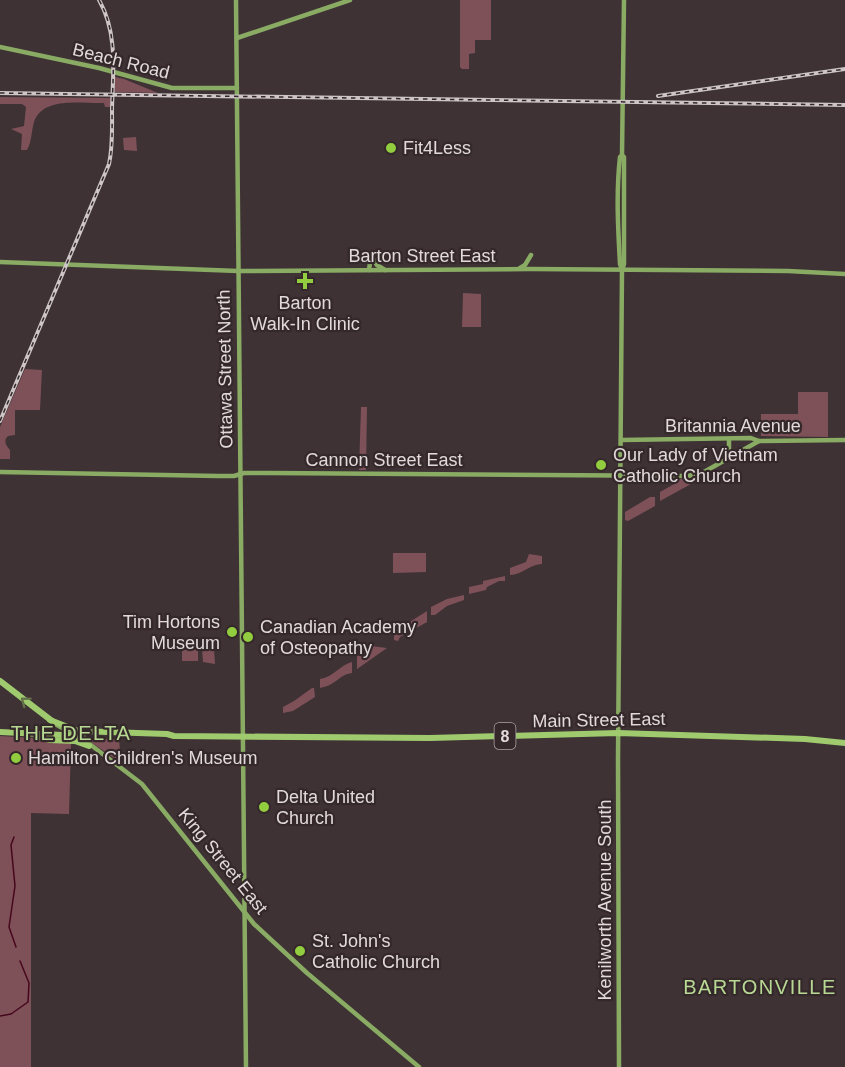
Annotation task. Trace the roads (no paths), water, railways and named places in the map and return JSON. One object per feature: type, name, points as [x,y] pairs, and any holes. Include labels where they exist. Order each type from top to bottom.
[{"type":"main road","name":"Ottawa Street North","points":[[237,0],[246,1067]]},
{"type":"main road","points":[[237,38],[350,0]]},
{"type":"main road","name":"Kenilworth Avenue South","points":[[619,1067],[618,733],[622,270],[618,198],[619,166],[622,155],[624,0]]},
{"type":"main road","points":[[237,27],[245,36]]},
{"type":"main road","name":"Beach Road","points":[[0,47],[99,68],[172,88],[237,88]]},
{"type":"main road","points":[[369,270],[371,255],[377,265],[385,270]]},
{"type":"main road","points":[[517,269],[525,265],[531,255],[533,269]]},
{"type":"main road","name":"Barton Street East","points":[[0,262],[238,271],[533,269],[792,271],[845,274]]},
{"type":"main road","name":"Britannia Avenue","points":[[621,440],[752,438],[759,441],[845,441]]},
{"type":"main road","points":[[729,440],[729,458]]},
{"type":"main road","name":"Cannon Street East","points":[[0,472],[218,476],[270,473],[694,475],[759,441]]},
{"type":"main road","name":"King Street East","points":[[0,681],[50,720],[75,735],[146,788],[245,914],[283,952],[419,1067]]},
{"type":"main road","name":"Main Street East","points":[[50,720],[78,731],[174,736]]},
{"type":"main road","points":[[43,734],[57,731],[57,725]]},
{"type":"main road","name":"Main Street East","points":[[0,732],[159,738],[174,736],[430,738],[618,733],[805,739],[845,743]]},
{"type":"main road","points":[[21,733],[49,740],[78,741],[89,746]]},
{"type":"waterway","points":[[14,837],[11,845],[15,886],[9,927],[16,947]]},
{"type":"waterway","points":[[0,1016],[11,1014],[28,1002],[29,983],[20,961]]},
{"type":"railway","points":[[0,421],[109,164],[112,136],[113,53],[109,26],[99,0]]},
{"type":"railway","points":[[658,96],[845,69]]},
{"type":"railway","points":[[0,93],[845,105]]},
{"type":"place","name":"Fit4Less","points":[[391,148]]},
{"type":"place","name":"Barton Walk-In Clinic","points":[[305,281]]},
{"type":"place","name":"Our Lady of Vietnam Catholic Church","points":[[601,465]]},
{"type":"place","name":"Tim Hortons Museum","points":[[232,632]]},
{"type":"place","name":"Canadian Academy of Osteopathy","points":[[248,637]]},
{"type":"place","name":"Hamilton Children's Museum","points":[[16,758]]},
{"type":"place","name":"Delta United Church","points":[[264,807]]},
{"type":"place","name":"St. John's Catholic Church","points":[[300,951]]},
{"type":"district","name":"THE DELTA","points":[[71,733]]},
{"type":"district","name":"BARTONVILLE","points":[[760,987]]}]
